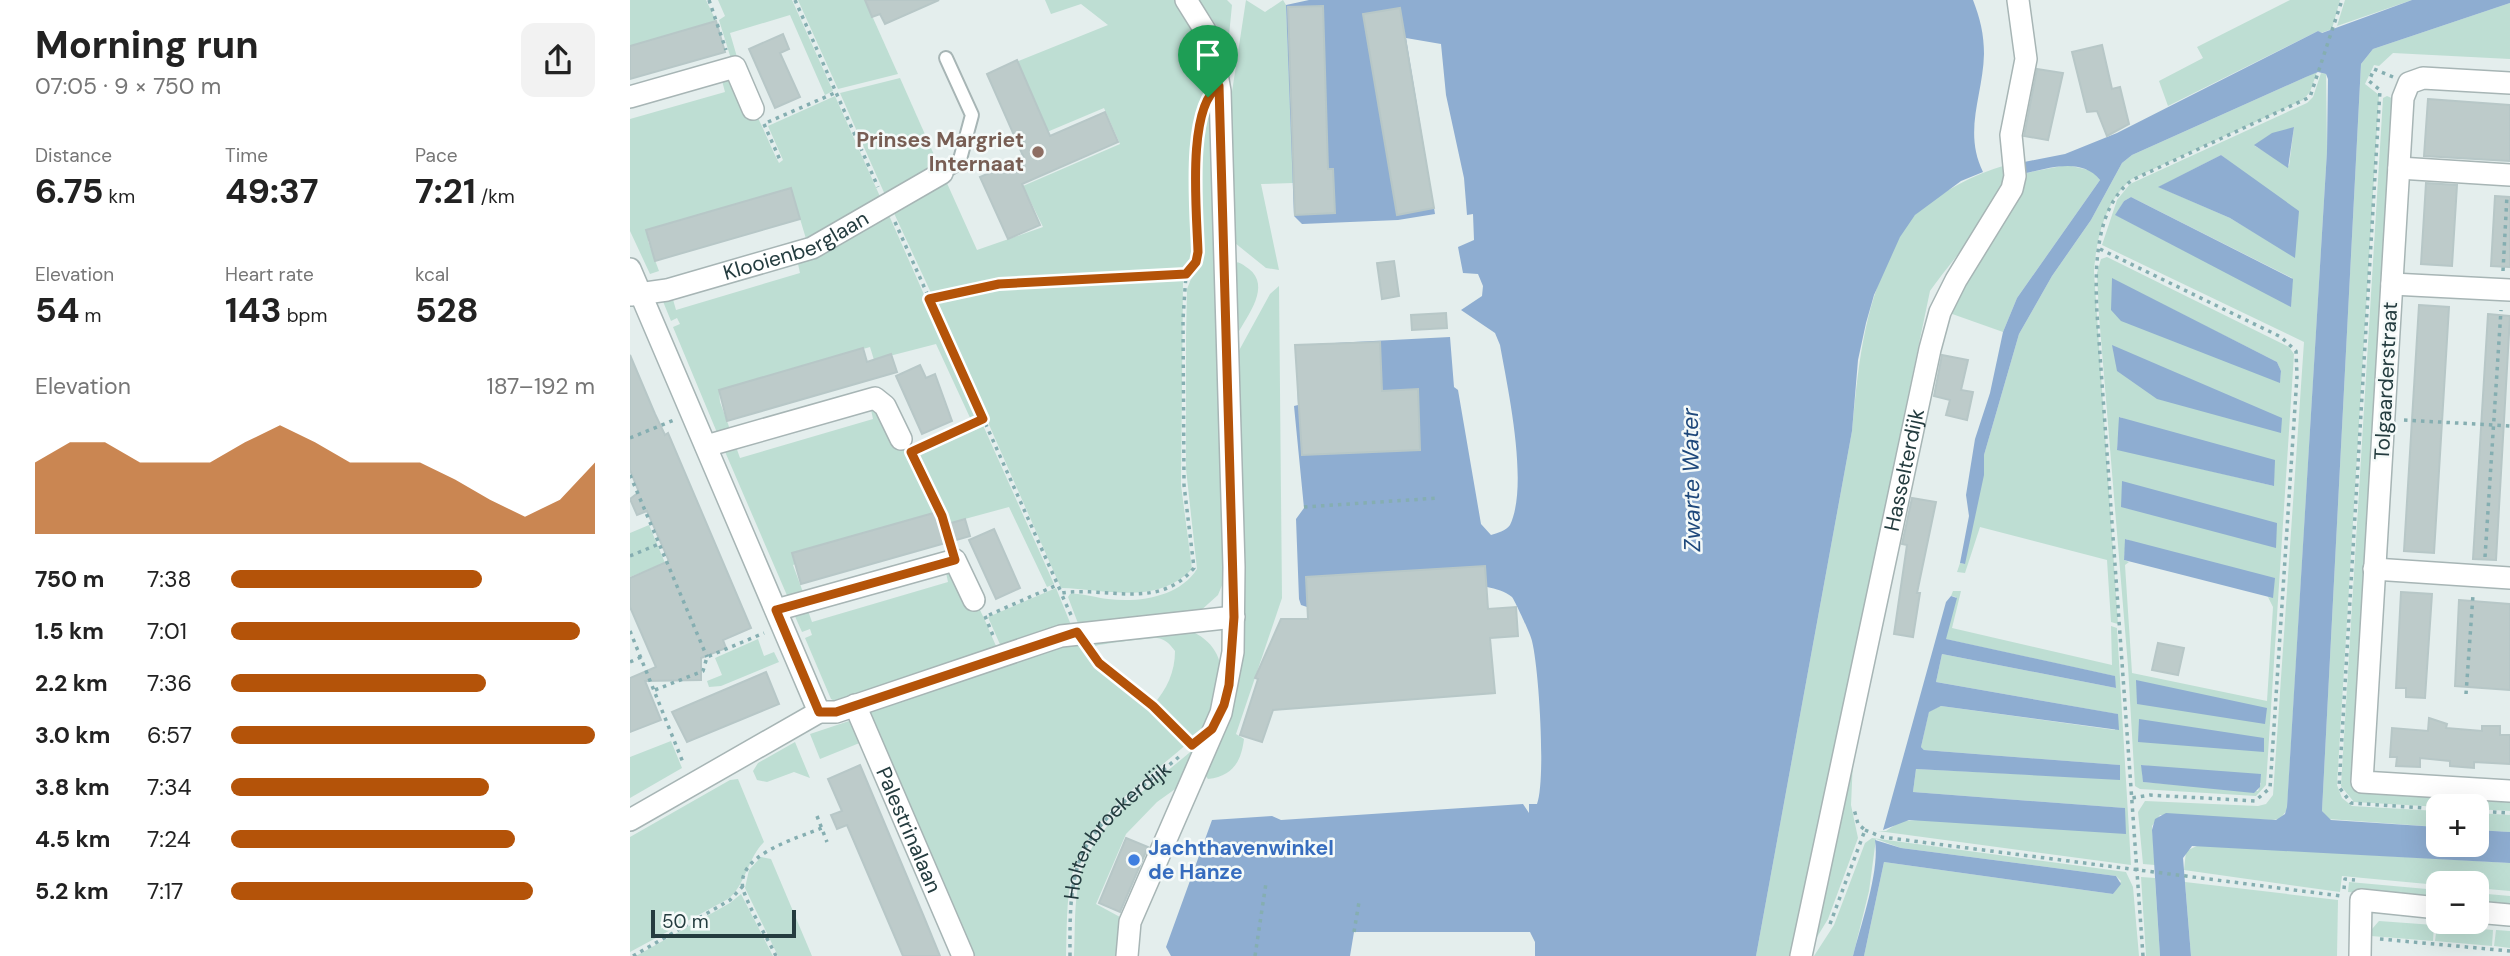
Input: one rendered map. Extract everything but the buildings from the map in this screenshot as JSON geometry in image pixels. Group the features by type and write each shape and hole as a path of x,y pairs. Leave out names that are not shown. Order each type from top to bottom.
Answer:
{"street":[{"name":"Holtenbroekerdijk","path":"1127,956 1129,922 1200,767 1224,705 1229,685 1234,617 1220,91 1212,40 1186,0"},
{"name":"Hasselterdijk","path":"1801,956 1940,312 2012,189 2014,169 2011,135 2026,59 2018,0"},
{"path":"630,97 735,67 759,116"},
{"name":"Tolgaarderstraat","path":"2510,83 2423,78 2409,83 2403,98 2362,782 2510,792"},
{"path":"2399,168 2509,175"},
{"name":"Klooienberglaan","path":"636,294 667,290 812,248 942,173"},
{"path":"630,269 636,294 692,412 819,712"},
{"path":"2392,284 2506,290"},
{"path":"706,446 876,398 885,406 901,439"},
{"path":"780,618 955,560 979,608"},
{"path":"2374,569 2510,578"},
{"path":"630,820 819,712 836,712 1077,632 1234,617"},
{"name":"Palestrinalaan","path":"855,705 963,956"},
{"path":"2360,947 2361,901 2426,907"},
{"path":"2489,913 2510,915"}],"lane":[{"path":"942,173 959,163 972,115 946,58"}],"path":[{"path":"709,0 731,68"},
{"path":"795,0 1077,632"},
{"path":"2143,956 2097,313 2096,273 2099,248 2109,216 2126,185 2138,176 2310,97 2337,23 2342,0"},
{"path":"780,160 759,116 836,92"},
{"path":"1061,593 1142,595 1179,583 1194,568 1183,459 1186,274 1196,262 1198,252 1195,164 1203,116"},
{"path":"2466,694 2506,290 2509,175"},
{"path":"2099,248 2281,337 2296,351 2297,376 2270,788 2255,801 2150,795 2132,798"},
{"path":"929,299 999,284 1186,274"},
{"path":"630,438 692,412"},
{"path":"2384,418 2510,426"},
{"path":"955,560 942,516 911,452 983,419"},
{"path":"630,475 707,657"},
{"path":"1304,507 1439,498"},
{"path":"630,556 659,544"},
{"path":"1002,655 979,608 1058,585"},
{"path":"655,690 702,671 707,657 780,618"},
{"path":"630,631 692,783"},
{"name":"Holtenbroekerdijk","path":"1070,956 1075,880 1079,862 1116,809 1192,745 1153,706 1099,663 1077,632"},
{"path":"630,662 641,657"},
{"path":"2489,812 2510,813"},
{"path":"817,816 827,842"},
{"path":"633,956 730,900 743,886 754,859 822,828"},
{"path":"1865,830 1882,837 2187,875 2361,901"},
{"path":"1255,956 1266,883"},
{"path":"743,886 776,956"},
{"path":"1354,932 1359,902"},
{"path":"2360,947 2510,951"}],"green space":[{"path":"630,0 706,0 716,21 630,46"},
{"path":"718,0 792,0 833,91 825,95 790,15 730,33 737,57 731,59 719,20 725,16"},
{"path":"798,0 865,0 898,74 838,89"},
{"path":"1045,0 1176,0 1201,37 1214,85 1202,105 1192,147 1196,232 1193,259 1183,271 997,281 932,295 893,211 946,181 977,250 1043,227 1023,186 1120,144 1104,108 1047,132 1016,62 1108,25 1081,4 1051,14"},
{"path":"1199,0 1227,0 1232,5 1226,66 1218,28"},
{"path":"1246,0 1265,12 1283,0 1286,5 1293,183 1261,184 1279,270 1266,268 1235,243 1228,118"},
{"path":"2290,0 2340,0 2332,29 2321,33 2318,31 2168,106 2159,81 2203,58 2197,47"},
{"path":"2345,0 2412,0 2337,26"},
{"path":"2510,3 2510,59 2393,53 2379,66 2374,65 2365,84 2379,95 2337,785 2342,798 2352,806 2426,810 2426,826 2328,819 2322,811 2361,64 2373,49"},
{"path":"2317,72 2310,92 2303,100 2132,179 2115,198 2104,221 2094,272 2118,624 2111,622 2107,560 1980,527 1965,573 1957,572 1960,563 1964,564 1984,455 2019,334 2052,276 2091,220 2122,163 2132,155"},
{"path":"2321,73 2326,74 2327,151 2287,810 2280,819 2272,820 2160,815 2152,826 2155,865 2143,864 2138,812 2145,801 2258,806 2266,804 2273,795 2304,342 2102,245 2117,200 2130,184 2307,103 2313,97","holes":["2294,127 2289,166 2255,146","2221,155 2248,176 2295,257 2230,218 2159,187","2131,197 2292,278 2291,306 2116,215 2124,201"]},
{"path":"721,77 732,84 750,103 779,163 783,160 768,126 835,96 882,201 807,242 791,189 648,241 659,271 650,274 630,231 630,119 725,92"},
{"path":"900,78 939,166 886,197 840,93"},
{"path":"2387,96 2396,100 2354,790 2426,795 2426,806 2354,802 2341,786 2383,98"},
{"path":"1211,101 1230,566 1218,595 1198,613 1079,626 1068,597 1070,594 1120,600 1145,599 1180,586 1197,569 1186,469 1187,289 1201,254 1200,153"},
{"path":"2006,165 1998,195 1988,212 1930,291 1791,956 1756,956 1852,431 1863,341 1874,297 1891,254 1913,217 1959,184"},
{"path":"2067,165 2093,171 2100,180 2017,298 2003,332 1941,310 2021,174"},
{"path":"888,213 979,419 972,422 936,344 874,360 870,347 719,390 720,402 731,432 718,435 673,327 680,324 677,318 671,321 662,299 672,296 676,310 800,273 797,259"},
{"path":"2107,257 2289,347 2294,354 2266,785 2256,796 2140,789 2135,786 2128,666 2099,315 2097,273 2101,259","holes":["2112,279 2277,362 2281,371 2280,382","2120,417 2274,486 2117,449","2126,539 2272,598 2268,597 2273,607 2267,701 2132,673 2125,565 2129,562 2124,560","2142,765 2261,783 2258,791 2143,782"]},
{"path":"1234,262 1249,269 1258,284 1256,301 1238,333"},
{"path":"1179,277 1183,281 1181,485 1192,569 1163,588 1147,592 1061,588 935,302 997,288"},
{"path":"1279,286 1282,598 1236,734 1244,739 1241,755 1230,771 1208,779 1205,775 1222,726 1236,356 1270,294"},
{"path":"870,405 904,442 937,512 793,565 804,595 789,600 723,447 735,444 740,458 873,419"},
{"path":"982,423 1054,584 1047,587 1009,507 950,523 947,514 940,511 914,453"},
{"path":"649,525 665,563 630,577 630,533"},
{"path":"945,568 963,582 983,616 998,650 837,702 831,699 805,638 812,635 810,629 802,632 793,612 807,608 812,622 948,582"},
{"path":"1056,588 1071,625 1002,649 988,617"},
{"path":"1953,591 1961,591 1952,628 2112,665 2111,626 2117,628 2131,865 1878,831 1886,831 1901,821 2124,808 1913,792 1916,769 2120,779 2119,765 1924,750 1921,747 1929,711 1941,706 2115,730 2117,714 1936,682 1942,654 2116,688 2114,676 1945,639 1956,597 1951,596"},
{"path":"1193,632 1208,642 1217,655 1221,669 1221,685 1211,716 1191,741 1153,705 1172,673 1175,651 1169,644 1157,638 1106,644 1096,646 1096,656 1083,637"},
{"path":"758,639 764,656 774,652 779,662 721,686 709,687 707,681 722,675 715,658"},
{"path":"1076,639 1102,667 1188,743 1136,786 1090,835 1072,875 1066,956 972,956 869,712 871,709"},
{"path":"852,720 862,742 820,759 810,734"},
{"path":"1854,738 1851,805 1858,838 1828,919 1814,942"},
{"path":"671,741 682,768 630,798 630,757"},
{"path":"795,742 810,778 794,772 767,782 757,780 753,771 758,763"},
{"path":"1196,747 1178,787 1157,802 1126,834 1096,904 1120,917 1116,956 1074,956 1075,908 1079,880 1086,859 1097,840 1126,806"},
{"path":"738,779 764,842 754,855 739,886 728,899 630,952 630,837 730,780"},
{"path":"2489,799 2510,800 2510,811 2489,810"},
{"path":"2489,814 2510,815 2510,832 2489,831"},
{"path":"1872,838 2126,872 2133,887 2139,956 1864,956 1884,862 2113,894 2121,881 2116,876 1901,848 1876,839 1869,891 1853,956 1814,956 1834,925 1865,843"},
{"path":"2199,845 2510,863 2510,891 2489,889 2489,871 2426,871 2426,884 2342,876 2340,892 2184,870 2186,851"},
{"path":"761,857 771,859 812,956 778,956 745,888 749,870"},
{"path":"2141,877 2155,878 2160,956 2146,956"},
{"path":"2185,882 2338,900 2337,956 2191,956"},
{"path":"2349,882 2426,889 2426,899 2348,892"},
{"path":"741,894 773,956 636,956 730,903"},
{"path":"2489,894 2510,896 2510,906 2489,904"},
{"path":"2379,921 2426,924 2426,934 2433,934 2433,941 2371,936 2372,929"},
{"path":"2489,930 2493,930 2492,946 2435,941 2436,934 2489,934"},
{"path":"2496,930 2510,931 2510,948 2494,946"}],"water":[{"name":"Zwarte Water","path":"1309,0 1973,0 1984,47 1974,128 1977,157 1983,172 1961,181 1915,215 1900,237 1874,295 1858,360 1852,431 1756,956 1535,956 1535,942 1530,932 1354,932 1350,956 1171,956 1166,947 1212,820 1272,816 1281,820 1523,804 1529,813 1529,804 1537,804 1540,791 1540,724 1535,655 1531,637 1512,597 1487,587 1307,607 1301,605 1299,599 1296,519 1304,508 1294,406 1298,405 1296,345 1450,337 1454,387 1458,390 1481,524 1491,535 1510,525 1518,486 1512,411 1500,345 1495,333 1461,310 1482,296 1483,286 1478,274 1463,273 1458,247 1474,240 1473,214 1467,215 1464,178 1446,95 1441,44 1406,38 1435,214 1398,220 1302,224 1294,216 1286,5"},
{"path":"2412,0 2510,0 2510,3 2373,49 2361,64 2322,811 2331,820 2426,826 2426,857 2489,857 2489,831 2510,832 2510,863 2192,846 2183,858 2191,956 2160,956 2152,830 2155,819 2166,813 2276,820 2285,814 2287,807 2327,151 2328,79 2326,74 2318,72 2132,155 2122,163 2091,220 2052,276 2019,334 1984,455 1984,475 1965,564 1960,563 1969,516 1966,495 1975,439 1990,393 2003,332 2017,298 2100,180 2083,168 2074,166 2052,167 2021,174 2019,163 2065,154 2117,133 2318,31 2322,33"},
{"path":"2294,127 2288,168 2254,145 2272,133"},
{"path":"2221,155 2299,211 2295,258 2230,218 2158,187"},
{"path":"2131,197 2293,279 2291,307 2115,215 2124,201"},
{"path":"2112,278 2277,362 2281,371 2280,383 2121,321 2111,310"},
{"path":"2112,345 2282,418 2281,433 2157,399 2117,371"},
{"path":"2119,417 2275,460 2274,486 2117,450"},
{"path":"2122,481 2277,523 2276,548 2121,507"},
{"path":"2125,539 2275,578 2273,598 2124,560"},
{"path":"1951,596 1957,598 1946,639 2115,676 2116,688 1942,654 1936,682 2118,714 2119,730 1941,706 1929,712 1921,747 1924,750 2120,765 2120,780 1916,769 1913,792 2125,808 2126,834 1909,820 1883,830 1946,602"},
{"path":"2136,680 2267,708 2265,724 2137,704"},
{"path":"2139,719 2264,738 2264,752 2138,742"},
{"path":"2141,765 2261,774 2260,787 2254,793 2143,782"},
{"path":"1875,840 1901,848 2116,876 2121,884 2113,894 1884,862 1864,956 1853,956 1875,867"}],"place":[{"name":"Prinses Margriet Internaat","path":"1038,152"},
{"name":"Jachthavenwinkel de Hanze","path":"1134,860"}],"route":[{"path":"1219,86 1234,590 1233,652 1229,685 1221,713 1212,729 1192,745 1153,706 1099,663 1077,632 836,712 819,712 776,610 955,560 942,516 911,452 983,419 929,299 999,284 1186,274 1196,262 1198,252 1196,145 1208,97 1213,89 1219,86"}]}
